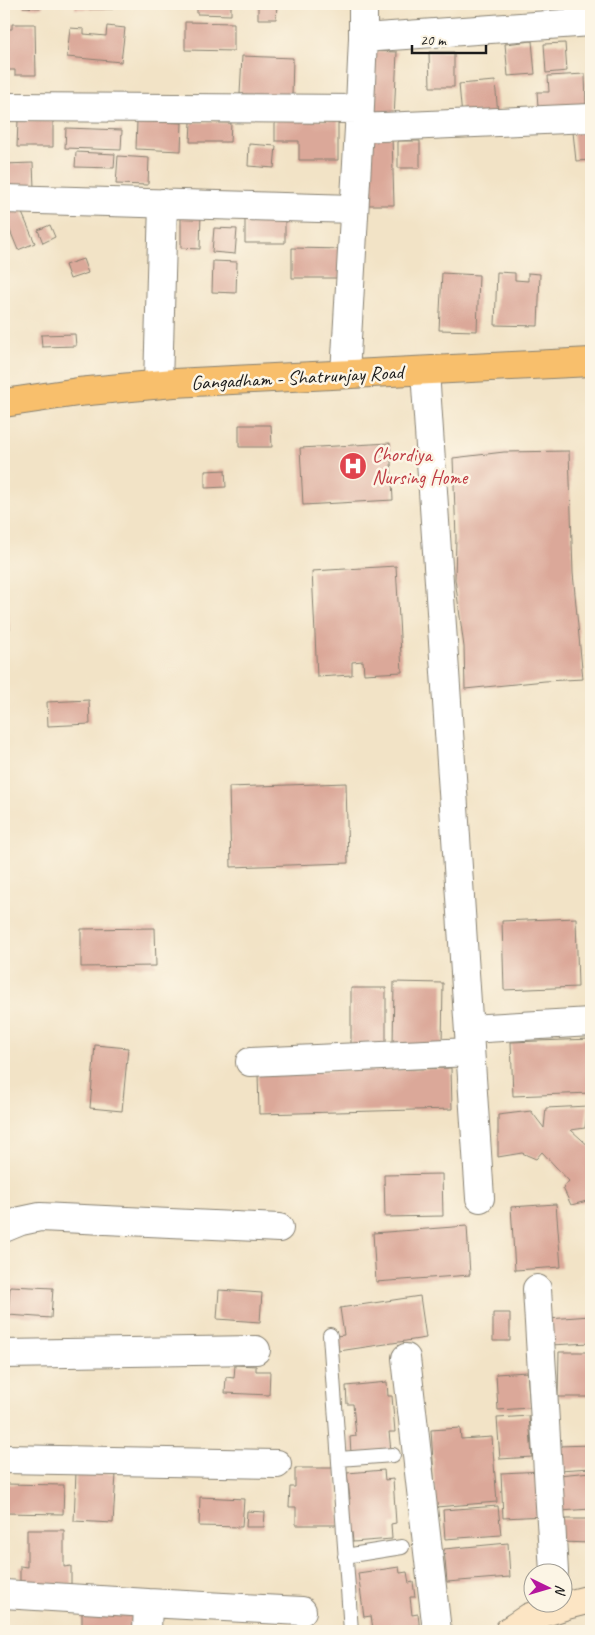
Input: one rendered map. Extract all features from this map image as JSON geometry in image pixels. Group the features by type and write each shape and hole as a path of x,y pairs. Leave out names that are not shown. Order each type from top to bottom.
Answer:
{"main road":[{"name":"Gangadham - Shatrunjay Road","path":"4,403 78,392 158,384 591,362"}],"street":[{"path":"345,374 363,38 363,4"},
{"path":"363,38 591,22"},
{"path":"4,106 359,119 591,118"},
{"path":"4,199 354,209"},
{"path":"158,384 163,203"},
{"path":"425,371 480,1198"},
{"path":"250,1062 469,1040 591,1022"},
{"path":"4,1228 20,1220 40,1217 279,1228"},
{"path":"536,1289 553,1562"},
{"path":"4,1354 256,1350"},
{"path":"406,1358 437,1631"},
{"path":"4,1459 277,1464"},
{"path":"4,1594 302,1611"},
{"path":"572,1602 591,1599"},
{"path":"147,1631 148,1603"},
{"path":"509,1631 542,1612"}],"lane":[{"path":"330,1335 351,1631"},
{"path":"339,1459 393,1455"},
{"path":"346,1556 402,1547"}],"building":[{"path":"23,4 43,4 42,8 23,7"},
{"path":"75,4 113,4 113,9 75,9"},
{"path":"197,4 231,4 231,15 197,14"},
{"path":"258,4 277,4 276,19 258,19"},
{"path":"185,22 234,23 234,51 185,50"},
{"path":"12,24 35,24 36,75 15,75 15,70 4,70 4,36 7,36 6,29 12,29"},
{"path":"107,26 125,28 121,62 67,57 70,28 84,29 84,34 106,36"},
{"path":"532,41 535,74 508,76 505,44"},
{"path":"565,43 567,71 546,73 544,44"},
{"path":"367,51 397,52 394,120 364,119"},
{"path":"429,52 454,52 454,87 430,87"},
{"path":"242,56 293,58 292,96 240,94"},
{"path":"585,74 586,105 538,107 537,92 549,92 548,76"},
{"path":"495,81 498,114 462,117 459,84"},
{"path":"18,120 53,121 53,147 17,147"},
{"path":"275,120 338,120 338,160 299,160 299,141 275,141"},
{"path":"137,121 182,123 181,151 136,149"},
{"path":"191,122 231,123 230,142 190,142"},
{"path":"66,128 122,130 121,150 65,148"},
{"path":"591,131 591,160 576,161 573,132"},
{"path":"392,137 394,205 363,205 361,138"},
{"path":"398,141 420,141 420,168 398,168"},
{"path":"249,144 276,146 274,168 248,166"},
{"path":"76,152 115,154 114,168 75,167"},
{"path":"118,156 149,158 148,185 116,184"},
{"path":"33,163 34,188 4,189 4,164"},
{"path":"19,206 35,243 18,250 4,212"},
{"path":"245,211 285,212 285,243 245,243"},
{"path":"181,212 201,212 200,249 181,248"},
{"path":"50,225 55,237 43,243 38,230"},
{"path":"214,228 237,229 235,254 212,252"},
{"path":"292,248 345,249 344,278 292,278"},
{"path":"83,259 88,273 70,279 65,265"},
{"path":"213,261 237,262 236,293 212,292"},
{"path":"497,272 515,273 515,280 528,281 528,273 540,274 538,326 495,325"},
{"path":"442,273 479,275 477,331 439,330"},
{"path":"75,334 76,346 42,347 41,335"},
{"path":"239,425 271,425 272,447 239,447"},
{"path":"390,443 393,500 303,505 300,448"},
{"path":"569,451 573,573 583,679 465,689 464,647 455,579 456,538 453,458 504,452"},
{"path":"225,470 226,487 205,488 205,471"},
{"path":"396,566 402,672 364,674 363,661 352,662 352,675 317,677 312,571"},
{"path":"5,590 10,629 4,629"},
{"path":"89,700 90,724 48,726 47,702"},
{"path":"346,783 348,863 231,867 229,787"},
{"path":"576,918 578,987 504,990 502,921"},
{"path":"155,928 156,966 81,967 81,929"},
{"path":"394,982 443,983 442,1046 393,1046"},
{"path":"351,988 386,988 386,1047 351,1047"},
{"path":"591,1039 591,1093 513,1096 511,1042"},
{"path":"95,1045 128,1048 122,1111 90,1108"},
{"path":"451,1068 452,1109 259,1114 258,1073"},
{"path":"588,1106 585,1128 571,1130 591,1148 591,1200 571,1205 563,1188 569,1181 542,1152 536,1159 522,1153 498,1157 498,1115 531,1111 544,1128 546,1108"},
{"path":"442,1174 443,1216 385,1217 384,1175"},
{"path":"556,1204 561,1267 515,1270 511,1207"},
{"path":"467,1226 470,1275 376,1282 373,1233"},
{"path":"10,1286 53,1288 51,1318 8,1315"},
{"path":"219,1290 262,1293 260,1322 217,1319"},
{"path":"420,1296 426,1338 339,1351 336,1336 344,1335 340,1308"},
{"path":"493,1313 510,1313 510,1341 493,1341"},
{"path":"591,1316 591,1343 550,1345 548,1319"},
{"path":"559,1352 591,1352 591,1397 558,1397"},
{"path":"235,1365 256,1366 256,1371 270,1371 269,1395 225,1393 226,1377 234,1378"},
{"path":"527,1372 530,1408 498,1410 496,1374"},
{"path":"387,1382 388,1396 392,1396 395,1432 389,1432 391,1451 351,1454 350,1437 356,1436 353,1404 347,1404 346,1386"},
{"path":"529,1416 532,1457 500,1459 497,1418"},
{"path":"460,1428 461,1439 492,1437 497,1502 436,1507 431,1430"},
{"path":"591,1445 591,1468 559,1470 558,1446"},
{"path":"295,1468 336,1468 339,1525 296,1525 296,1507 289,1507 290,1487 295,1487"},
{"path":"384,1470 385,1480 393,1479 396,1523 391,1524 392,1539 353,1542 352,1532 349,1532 346,1499 350,1499 347,1473"},
{"path":"543,1471 545,1516 503,1518 501,1473"},
{"path":"76,1472 116,1474 113,1523 74,1521"},
{"path":"591,1472 591,1509 560,1511 558,1475"},
{"path":"4,1484 64,1485 63,1514 4,1513"},
{"path":"200,1497 244,1499 242,1527 199,1526"},
{"path":"498,1506 501,1535 445,1539 443,1510"},
{"path":"247,1511 265,1512 264,1527 246,1527"},
{"path":"560,1519 591,1519 591,1543 560,1542"},
{"path":"27,1530 64,1530 64,1567 71,1566 71,1584 20,1584 20,1566 27,1567"},
{"path":"508,1543 510,1577 447,1582 444,1549"},
{"path":"399,1567 400,1573 407,1572 409,1583 413,1582 415,1597 410,1597 412,1615 418,1614 420,1631 368,1631 373,1629 371,1616 364,1617 358,1573"},
{"path":"82,1608 136,1609 136,1631 82,1631"}],"place":[{"name":"Chordiya Nursing Home","path":"353,466"}]}
